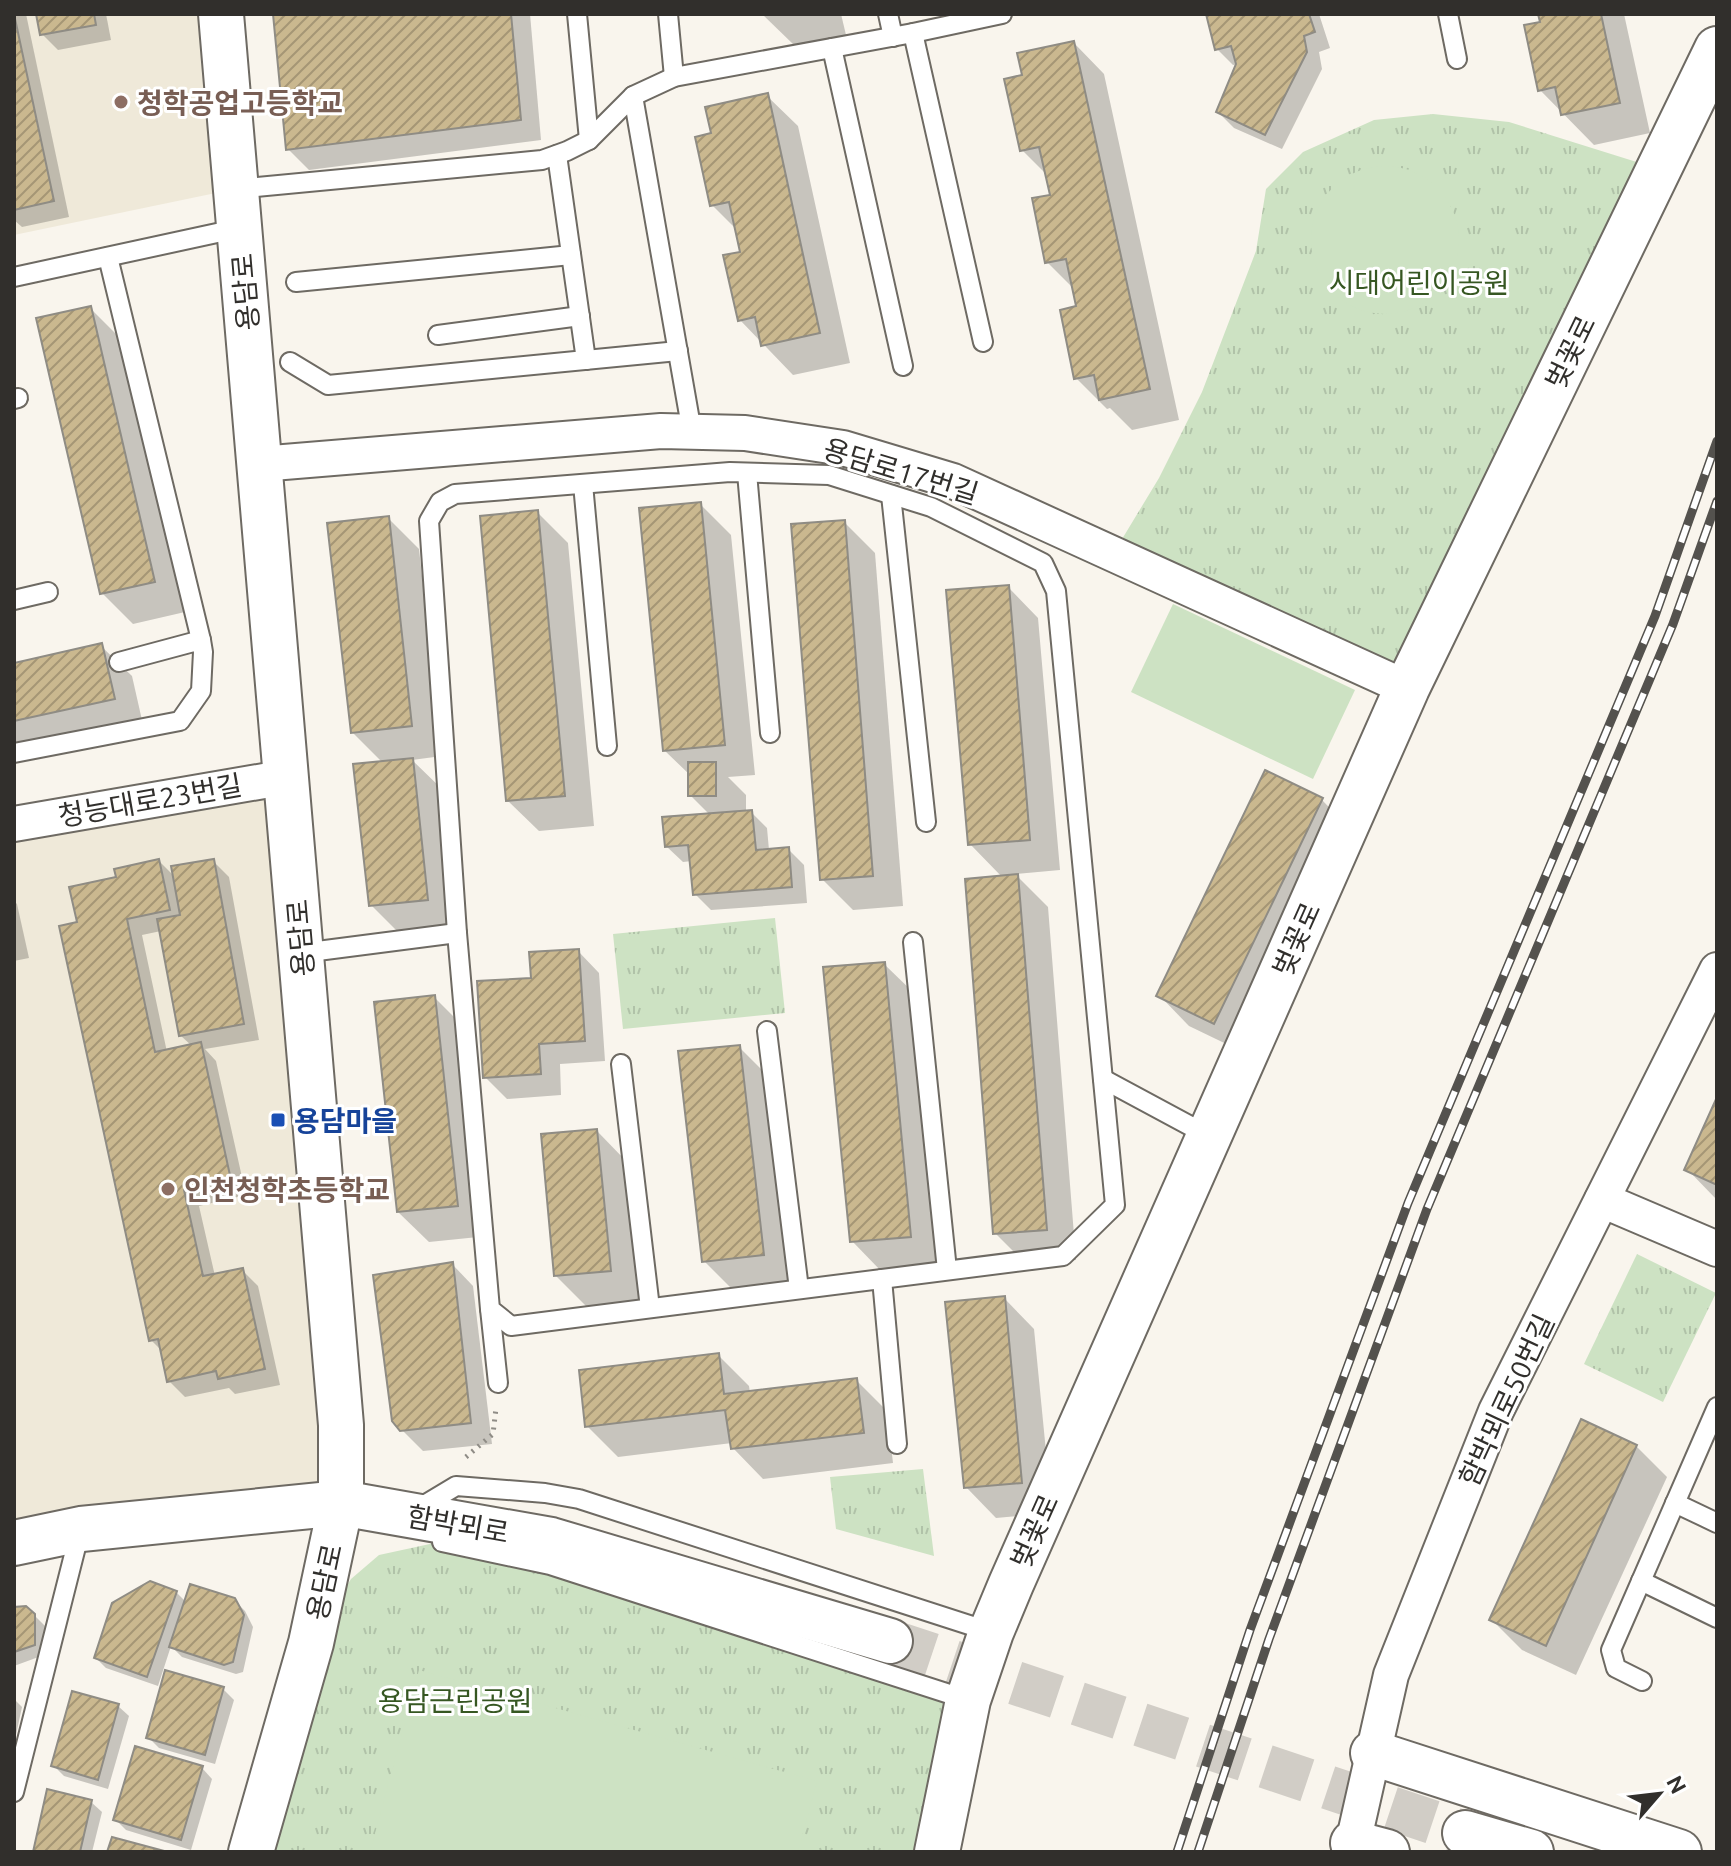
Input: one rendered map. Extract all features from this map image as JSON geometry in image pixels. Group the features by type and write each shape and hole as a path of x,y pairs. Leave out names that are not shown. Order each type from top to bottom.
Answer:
{"street":[{"name":"용담로","path":"221,14 341,1425 341,1503 311,1643 251,1852"},
{"name":"벚꽃로","path":"937,1852 968,1700 991,1632 1407,688 1717,49"},
{"name":"용담로17번길","path":"260,464 661,431 745,433 843,448 953,481 1407,688"},
{"name":"청능대로23번길","path":"14,824 287,777"},
{"name":"함박뫼로50번길","path":"1364,1849 1373,1753 1391,1675 1496,1411 1717,970"},
{"path":"1602,1200 1717,1249"},
{"name":"함박뫼로","path":"14,1543 81,1529 341,1503 551,1540 890,1641"},
{"path":"1373,1753 1679,1852"},
{"path":"1465,1833 1531,1852"}],"lane":[{"path":"577,14 589,140"},
{"path":"668,14 674,77"},
{"path":"888,14 893,37"},
{"path":"14,277 108,257 238,209 542,160 589,140 633,96 674,77 1002,14"},
{"path":"1448,14 1457,59"},
{"path":"913,33 983,342"},
{"path":"832,48 903,366"},
{"path":"633,96 692,432"},
{"path":"557,155 586,360"},
{"path":"296,282 571,255"},
{"path":"14,753 180,721 201,691 201,640 108,257"},
{"path":"438,335 580,316"},
{"path":"290,362 328,385 678,351"},
{"path":"490,1309 511,1326 1063,1256 1115,1205 1056,591 1043,563 931,507 829,475 730,472 455,494 440,502 429,521 457,933 490,1309 498,1383"},
{"path":"747,473 770,733"},
{"path":"583,484 607,746"},
{"path":"891,495 926,822"},
{"path":"14,600 48,592"},
{"path":"119,662 201,640"},
{"path":"302,953 457,933"},
{"path":"913,942 947,1270"},
{"path":"767,1031 799,1289"},
{"path":"621,1064 650,1308"},
{"path":"1103,1079 1209,1136"},
{"path":"882,1279 897,1444"},
{"path":"1642,1681 1616,1668 1611,1650 1715,1417"},
{"path":"968,1700 550,1565 439,1542 408,1515 456,1486 579,1499 991,1632"},
{"path":"1675,1503 1717,1523"},
{"path":"14,1792 81,1529"},
{"path":"1641,1581 1717,1618"}],"path":[{"path":"466,1457 493,1434 498,1383"}],"shaded area":[{"name":"청학공업고등학교","path":"14,14 221,14 235,189 14,235"},
{"name":"인천청학초등학교","path":"287,777 341,1503 14,1543 14,825"}],"green space":[{"name":"시대어린이공원","path":"1433,114 1509,122 1659,169 1407,688 1113,554 1159,478 1202,392 1256,251 1266,189 1303,152 1374,120"},
{"path":"1385,166 1413,172 1437,188 1453,212 1459,240 1453,268 1437,292 1413,308 1385,314 1357,308 1333,292 1317,268 1311,240 1317,212 1333,188 1357,172"},
{"path":"1173,604 1355,690 1313,779 1131,692"},
{"path":"775,918 785,1013 623,1029 613,934"},
{"path":"1637,1254 1716,1293 1663,1402 1584,1364"},
{"path":"923,1469 934,1556 836,1529 830,1477"},
{"name":"용담근린공원","path":"439,1542 550,1565 968,1700 939,1852 251,1852 311,1643 351,1579 379,1555"},
{"path":"419,1670 817,1781 798,1852 370,1852"}],"building":[{"path":"14,14 54,201 14,210"},
{"path":"36,14 94,14 96,25 40,35"},
{"path":"273,14 511,14 521,120 286,150"},
{"path":"1206,14 1309,14 1315,32 1304,36 1307,52 1265,135 1216,112 1236,64 1231,46 1215,50"},
{"path":"1538,14 1601,14 1620,103 1561,115 1555,87 1538,91 1524,25 1540,22"},
{"path":"1074,41 1150,389 1099,400 1094,375 1074,379 1060,310 1076,306 1066,259 1045,263 1032,198 1050,195 1039,147 1020,151 1004,79 1022,75 1017,53"},
{"path":"768,93 820,333 761,346 755,317 738,321 723,255 740,252 729,202 710,206 695,137 711,133 705,107"},
{"path":"91,306 155,582 100,594 36,318"},
{"path":"701,502 725,745 663,751 639,508"},
{"path":"538,510 565,796 506,801 480,516"},
{"path":"389,516 412,726 351,733 327,523"},
{"path":"845,520 873,876 820,880 791,524"},
{"path":"1009,585 1030,840 968,845 946,590"},
{"path":"102,643 115,699 14,721 14,663"},
{"path":"413,758 428,900 369,906 353,764"},
{"path":"688,762 716,762 716,796 688,796"},
{"path":"1265,770 1323,798 1214,1024 1156,996"},
{"path":"752,810 756,850 789,847 792,887 693,895 688,845 665,847 662,817"},
{"path":"159,859 170,910 127,919 155,1052 201,1042 231,1180 184,1190 203,1276 243,1268 265,1369 218,1379 216,1371 167,1382 158,1339 149,1341 59,926 77,922 69,887 116,877 114,869"},
{"path":"214,859 244,1024 179,1036 157,919 180,915 171,866"},
{"path":"1018,874 1047,1230 993,1234 965,879"},
{"path":"579,949 585,1041 539,1044 541,1074 483,1078 477,981 531,978 529,952"},
{"path":"885,962 911,1237 850,1242 823,967"},
{"path":"435,995 458,1206 397,1212 374,1002"},
{"path":"740,1045 764,1255 702,1262 678,1051"},
{"path":"1717,1097 1717,1185 1684,1170"},
{"path":"597,1129 611,1271 554,1276 541,1134"},
{"path":"453,1262 471,1423 400,1431 392,1421 373,1275"},
{"path":"1005,1296 1022,1483 964,1488 945,1302"},
{"path":"719,1353 724,1394 857,1378 864,1433 731,1449 725,1410 585,1427 579,1370"},
{"path":"1581,1419 1637,1445 1546,1646 1489,1620"},
{"path":"150,1581 177,1591 147,1677 94,1658 112,1603"},
{"path":"190,1584 235,1598 244,1615 233,1662 224,1665 169,1647"},
{"path":"26,1606 35,1614 35,1645 14,1652 14,1607"},
{"path":"165,1670 224,1687 205,1755 146,1738"},
{"path":"72,1691 119,1704 98,1780 51,1766"},
{"path":"135,1746 203,1766 181,1840 113,1820"},
{"path":"47,1789 92,1800 80,1852 33,1852"},
{"path":"112,1837 168,1852 107,1852"}],"tunnel":[{"path":"890,1641 1465,1833"}],"railway":[{"path":"1177,1852 1250,1630 1408,1203 1655,616 1717,441"},
{"path":"1198,1852 1269,1639 1427,1209 1673,624 1717,501"}],"place":[{"name":"청학공업고등학교","path":"121,102"},
{"name":"용담마을","path":"278,1120"},
{"name":"인천청학초등학교","path":"168,1189"}]}
